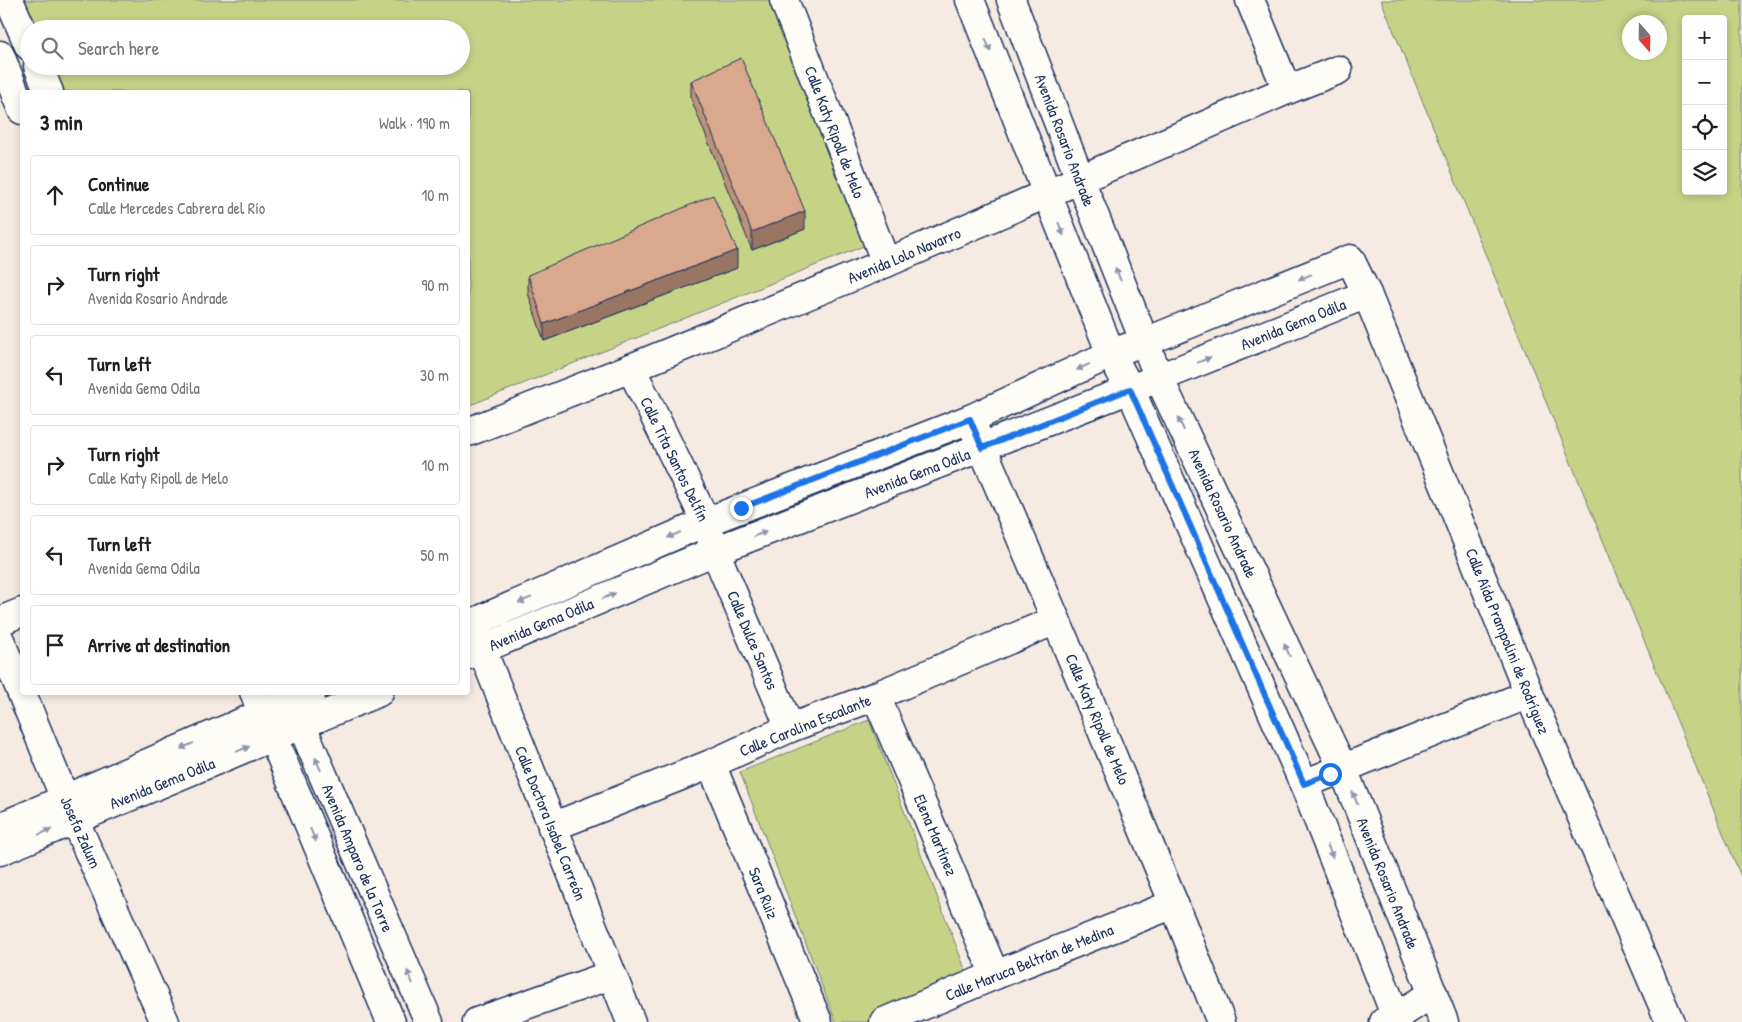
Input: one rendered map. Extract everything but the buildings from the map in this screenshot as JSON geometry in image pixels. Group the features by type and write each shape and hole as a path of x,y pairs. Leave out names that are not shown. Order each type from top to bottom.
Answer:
{"street":[{"path":"9,0 20,25"},
{"name":"Calle Katy Ripoll de Melo","path":"784,0 886,263"},
{"path":"970,0 1111,354 1130,389 1304,784 1393,1020 1433,993"},
{"name":"Avenida Rosario Andrade","path":"1011,0 1159,378 1343,769 1444,1022"},
{"path":"1250,0 1287,90"},
{"path":"0,55 20,105"},
{"name":"Avenida Lolo Navarro","path":"470,431 631,368 886,263 1287,90 1338,70"},
{"path":"42,75 48,90"},
{"name":"Avenida Gema Odila","path":"470,624 706,522 970,419 1111,354 1350,259"},
{"name":"Calle Aída Prampolini de Rodríguez","path":"1350,259 1529,694 1670,1022"},
{"name":"Avenida Gema Odila","path":"475,652 715,551 982,448 1366,294"},
{"name":"Calle Tita Santos Delfín","path":"631,368 706,522 715,551"},
{"name":"Calle Katy Ripoll de Melo","path":"970,419 1056,620 1221,1022"},
{"name":"Calle Dulce Santos","path":"715,551 790,728"},
{"path":"0,621 20,613"},
{"name":"Calle Carolina Escalante","path":"552,828 711,764 790,728 876,696 1056,620"},
{"name":"Calle Doctora Isabel Carreón","path":"470,629 475,652 552,828 631,1022"},
{"name":"Josefa Zalum","path":"0,640 20,688"},
{"path":"1304,784 1529,694"},
{"name":"Josefa Zalum","path":"23,695 70,809 165,1022"},
{"name":"Avenida Gema Odila","path":"0,851 70,809 263,714 299,703 357,695"},
{"name":"Elena Martínez","path":"876,696 995,974"},
{"name":"Avenida Amparo de la Torre","path":"299,703 429,1022"},
{"name":"Avenida Amparo de la Torre","path":"263,714 391,1022"},
{"name":"Sara Ruiz","path":"711,764 818,1022"},
{"name":"Avenida Gema Odila","path":"0,827 70,809"},
{"name":"Calle Maruca Beltrán de Medina","path":"884,1022 995,974 1174,904"},
{"path":"477,1022 611,975"}],"green space":[{"path":"24,0 769,0 866,245 470,405 470,90 59,90 53,75 470,75 470,20 32,20"},
{"path":"1381,0 1742,0 1742,879"},
{"path":"869,720 969,979 875,1022 836,1022 740,772"}],"route":[{"path":"741,508 970,419 982,448 1130,389 1304,784 1330,774"}]}
